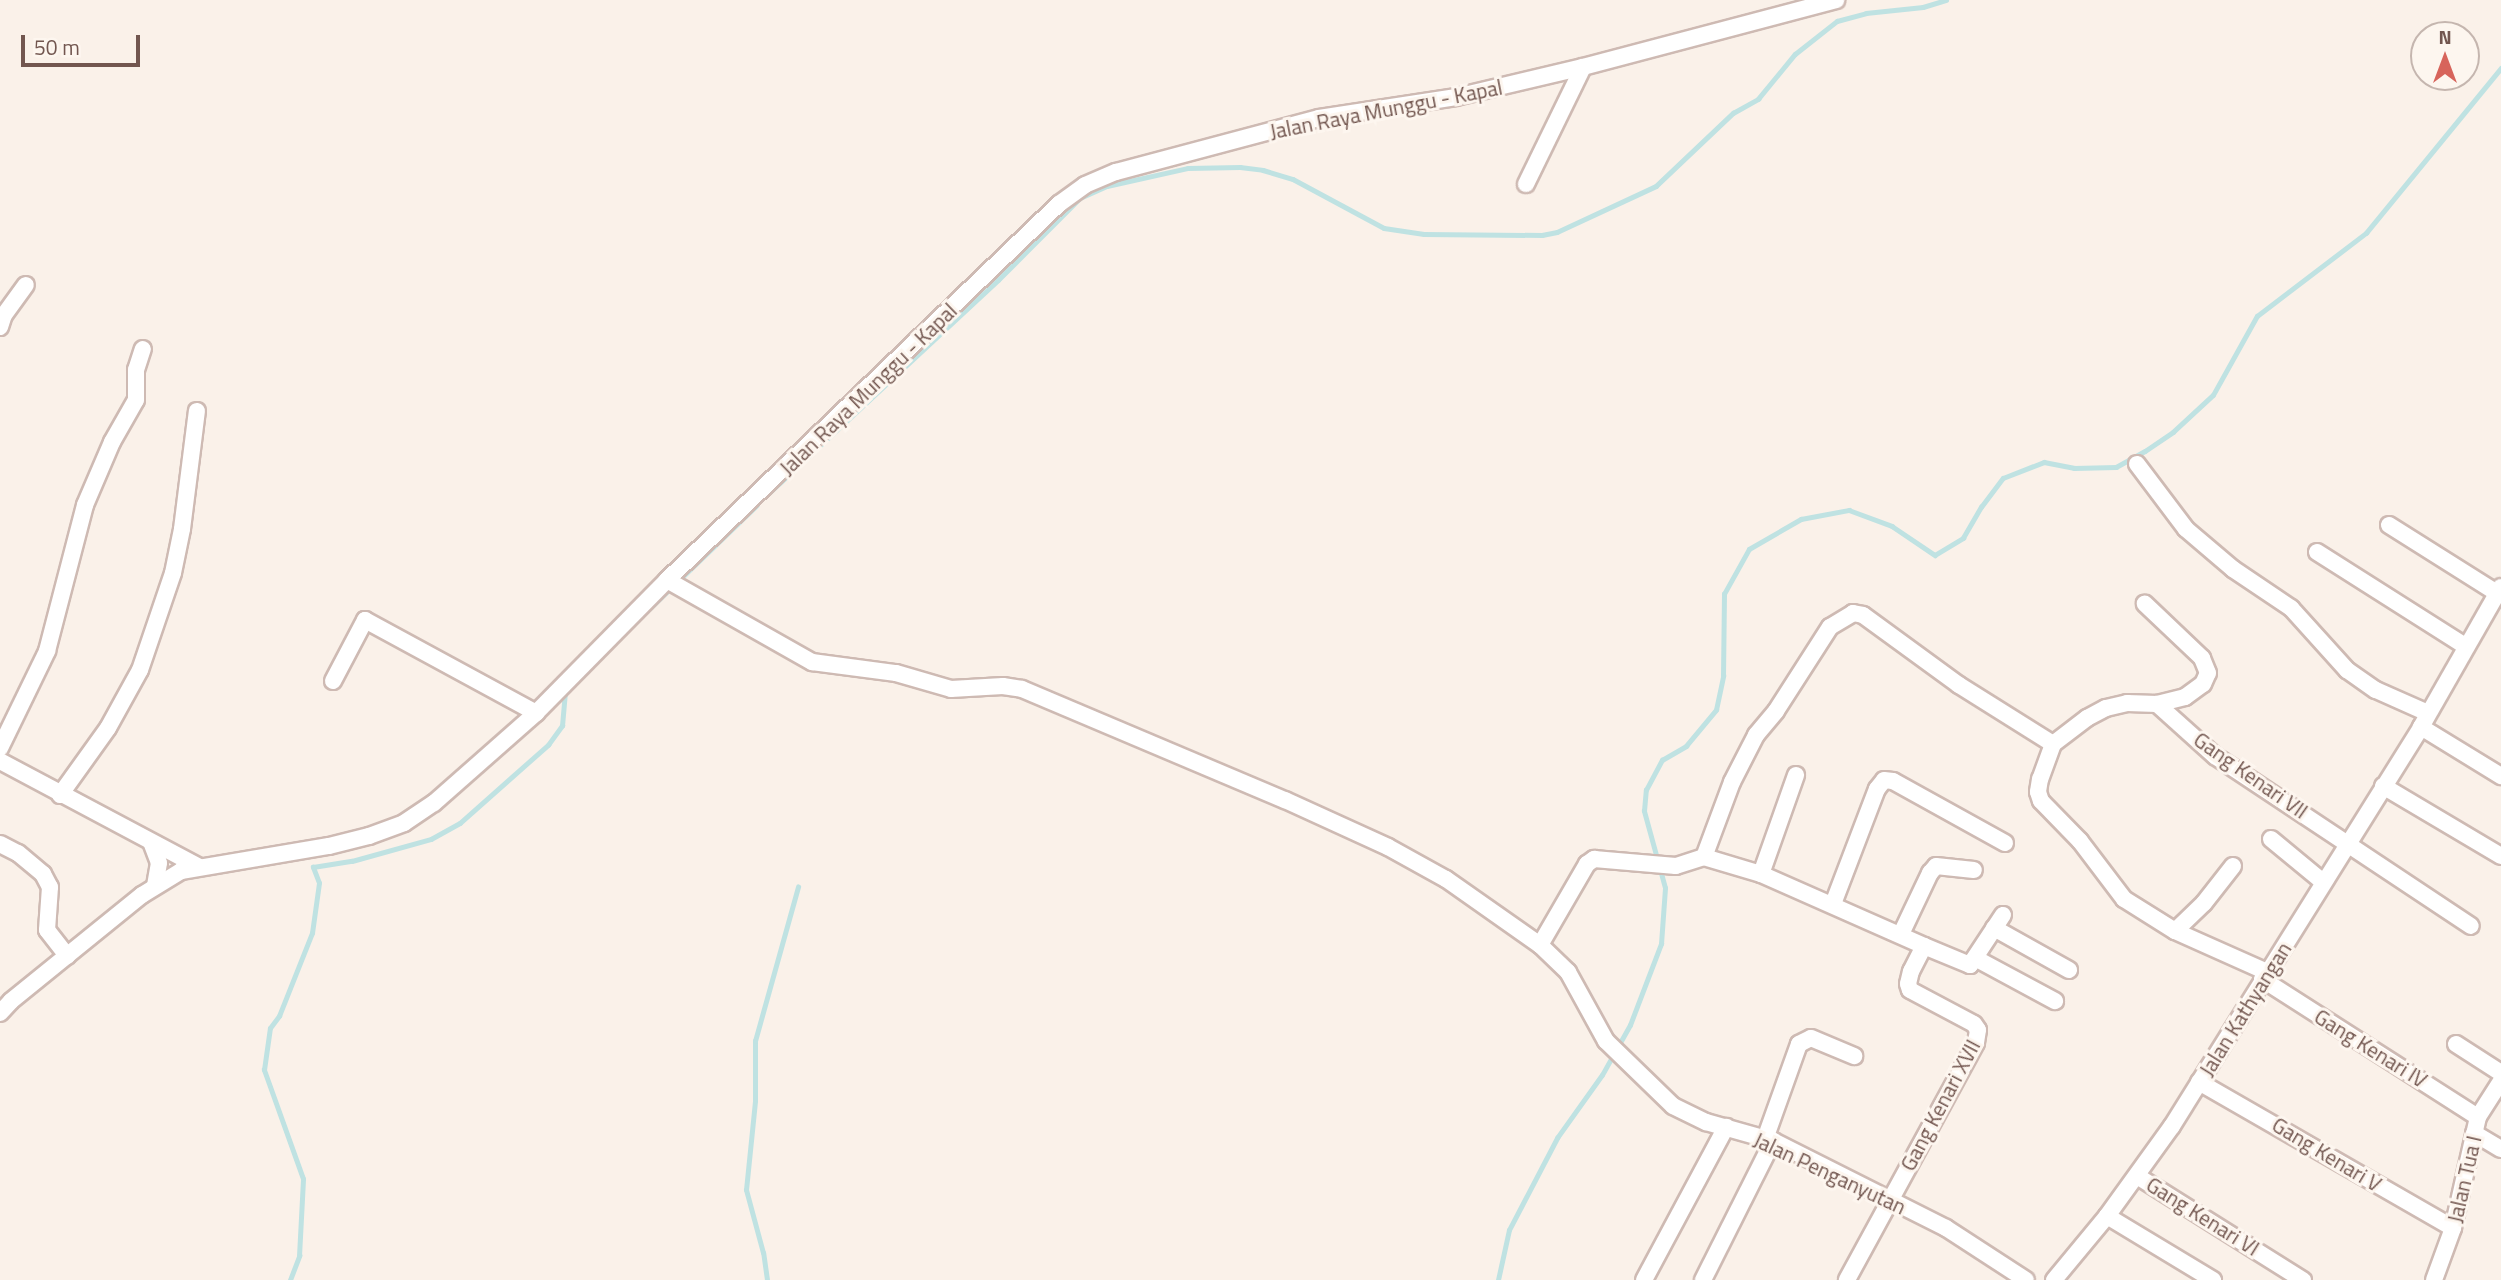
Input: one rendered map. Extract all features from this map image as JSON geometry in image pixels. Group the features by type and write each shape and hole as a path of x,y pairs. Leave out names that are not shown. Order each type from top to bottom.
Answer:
{"street":[{"name":"Jalan Raya Munggu - Kapal","path":"0,1013 155,886 181,871 329,846 404,823 434,803 536,713 667,580 1059,204 1085,185 1116,172 1319,118 1456,97 1583,67 1836,0"},
{"path":"1525,184 1583,67"},
{"path":"0,327 4,315 26,285"},
{"path":"0,748 47,651 85,505 112,442 136,400 136,370 142,349"},
{"path":"60,795 108,728 140,670 173,573 182,529 197,411"},
{"path":"2137,464 2186,529 2233,569 2291,608 2347,670 2424,720 2501,776"},
{"path":"2389,525 2497,601"},
{"path":"2317,552 2465,646"},
{"name":"Jalan Penganyutan","path":"667,580 811,662 896,673 951,689 1021,689 1285,800 1388,847 1446,879 1540,944 1568,972 1606,1041 1633,1071 1673,1106 1688,1115 1769,1140 1974,1244 2026,1280"},
{"name":"Jalan Kathyangan","path":"2054,1280 2137,1176 2199,1082 2424,720 2465,646 2497,601"},
{"path":"1704,857 1732,782 1756,735 1776,711 1830,627 1853,613 1863,615 1959,685 2053,744 2087,718 2106,708 2127,703 2157,704 2197,690 2208,673 2202,658 2145,604"},
{"path":"333,681 365,620 536,713"},
{"name":"Gang Kenari VII","path":"2157,704 2215,756 2348,841 2471,926"},
{"name":"Gang Kenari IV","path":"2053,744 2039,779 2038,792 2041,801 2080,841 2124,899 2175,931 2265,976 2476,1125 2501,1149"},
{"path":"0,761 199,867"},
{"path":"1760,874 1796,775"},
{"path":"1833,904 1877,789 1884,780 1893,781 2005,843"},
{"path":"2383,786 2501,856"},
{"path":"2271,839 2323,882"},
{"path":"151,842 159,863 155,886"},
{"path":"0,844 18,853 43,874 50,887 47,930 67,956"},
{"path":"1540,944 1587,864 1594,859 1604,858 1637,865 1675,866 1704,857 1760,874 1833,904 1965,965 1970,965 1999,922 2069,970"},
{"path":"1901,934 1930,873 1936,866 1975,870"},
{"path":"2175,931 2204,903 2233,866"},
{"name":"Gang Kenari XVII","path":"1847,1280 1979,1035 1974,1024 1908,987 1911,971 1924,946"},
{"path":"1975,957 2055,1001"},
{"path":"1703,1280 1769,1140 1800,1044 1811,1038 1854,1056"},
{"path":"2456,1044 2501,1073"},
{"name":"Jalan Tua I","path":"2434,1280 2454,1228 2476,1125 2501,1081"},
{"name":"Gang Kenari V","path":"2199,1082 2454,1228"},
{"path":"1644,1280 1726,1127"},
{"name":"Gang Kenari VI","path":"2137,1176 2303,1280"},
{"path":"2107,1216 2213,1280"}],"waterway":[{"path":"769,493 998,280 1080,198 1107,186 1188,168 1240,167 1263,170 1293,179 1384,228 1424,234 1542,235 1557,232 1656,186 1733,113 1758,99 1795,54 1837,21 1866,13 1923,7 1946,0"},
{"path":"1498,1280 1509,1230 1557,1138 1602,1075 1630,1025 1661,944 1665,888 1644,811 1646,790 1662,760 1686,746 1716,710 1723,676 1724,594 1749,549 1801,519 1849,510 1892,526 1935,555 1963,538 1981,507 2003,478 2044,462 2074,468 2116,467 2145,451 2173,432 2213,395 2257,316 2366,233 2501,68"},
{"path":"649,609 756,506"},
{"path":"290,1280 299,1256 303,1179 264,1070 270,1028 279,1016 312,933 319,883 313,867 352,861 431,839 460,823 548,745 562,726 565,690"},
{"path":"767,1280 763,1253 746,1190 755,1101 755,1041 798,887"}]}
